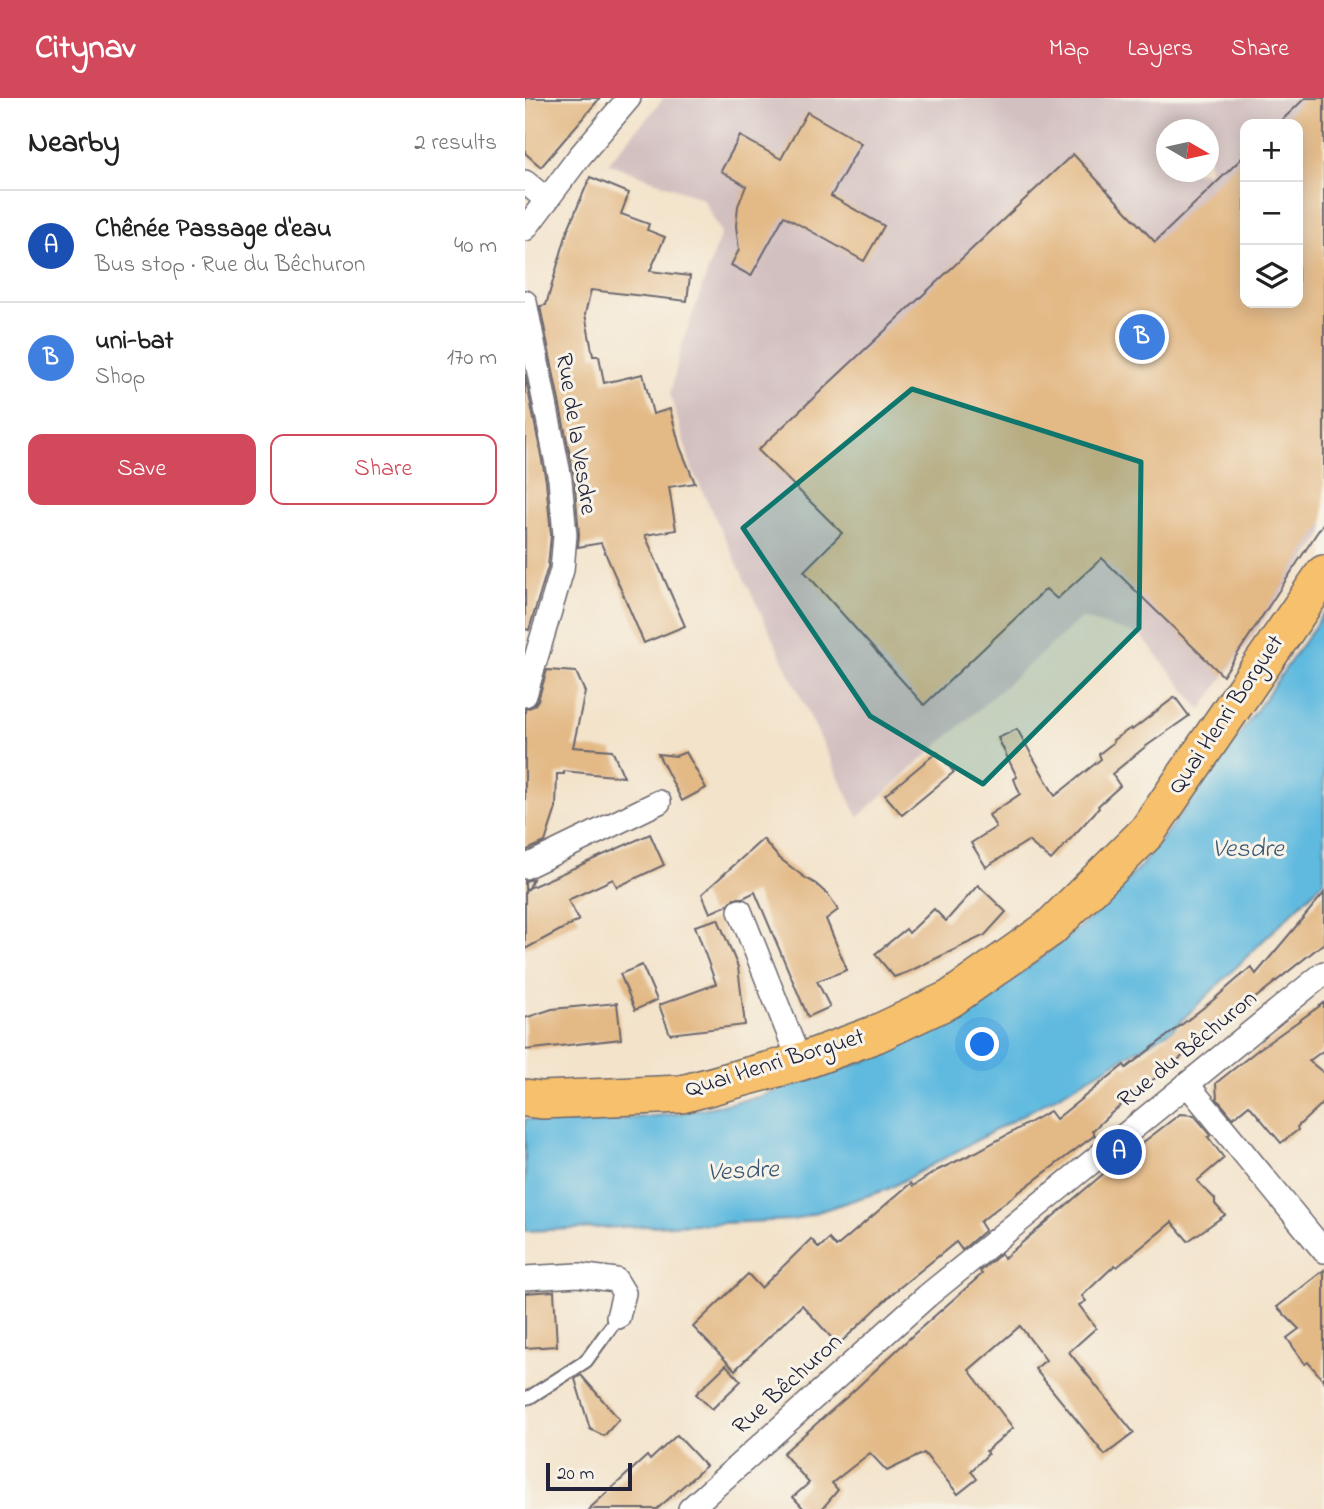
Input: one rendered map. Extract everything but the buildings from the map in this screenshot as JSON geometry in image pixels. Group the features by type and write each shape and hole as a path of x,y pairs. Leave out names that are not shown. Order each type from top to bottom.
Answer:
{"main road":[{"name":"Quai Henri Borguet","path":"525,1098 542,1100 682,1094 800,1062 876,1034 950,999 1049,929 1147,832 1324,574"}],"street":[{"path":"525,229 579,157 629,98"},
{"path":"525,182 547,200"},
{"name":"Rue de la Vesdre","path":"525,302 560,479 565,534 562,570 525,695"},
{"path":"525,867 659,802"},
{"path":"740,911 800,1062"},
{"name":"Rue du Bêchuron","path":"922,1300 1324,973"},
{"path":"1187,1084 1324,1251"},
{"path":"525,1278 578,1275 616,1280 624,1293 618,1317"},
{"name":"Rue Bêchuron","path":"690,1509 922,1300"}],"lane":[{"path":"525,1398 586,1362 618,1317"}],"highlighted area":[{"path":"912,389 1141,462 1139,628 983,784 870,716 743,528"}],"shaded area":[{"path":"664,98 1324,98 1324,533 1201,710 1141,636 1081,618 858,817 692,469 670,394 682,345 721,233 703,199 608,163"}],"water":[{"name":"Vesdre","path":"1324,613 1324,881 1172,1030 888,1189 793,1220 525,1231 525,1119 587,1123 682,1113 759,1097 866,1061 958,1016 1037,961 1092,917 1140,867 1219,764"}],"place":[{"name":"uni-bat","path":"1142,337"},
{"name":"Chênée Passage d'eau","path":"1119,1152"}]}
